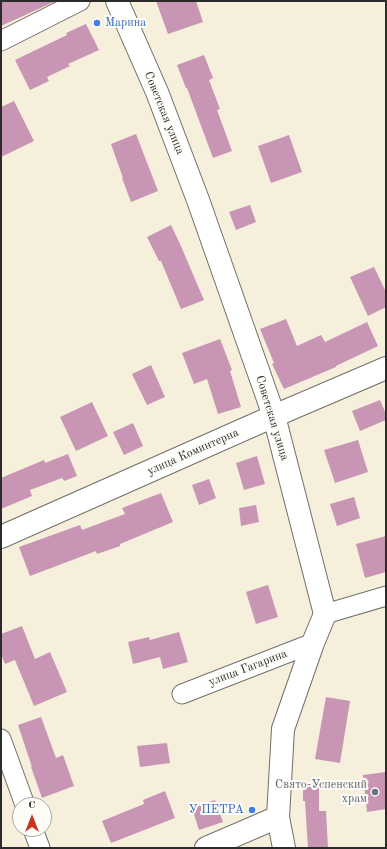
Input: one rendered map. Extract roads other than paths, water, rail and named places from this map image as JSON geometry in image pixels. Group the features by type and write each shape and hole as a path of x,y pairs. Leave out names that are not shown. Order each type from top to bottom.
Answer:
{"street":[{"path":"1,41 80,1"},
{"name":"Советская улица","path":"117,1 157,92 198,200 274,416 325,614"},
{"name":"улица Коминтерна","path":"1,537 386,368"},
{"path":"284,848 278,817 283,729 313,643 325,614 386,596"},
{"name":"улица Гагарина","path":"182,694 313,643"},
{"path":"1,739 22,797"},
{"path":"206,848 278,817"},
{"path":"36,837 40,848"}],"place":[{"name":"Марина","path":"97,23"},
{"name":"Свято-Успенский храм","path":"375,792"},
{"name":"У ПЕТРА","path":"252,810"}]}
